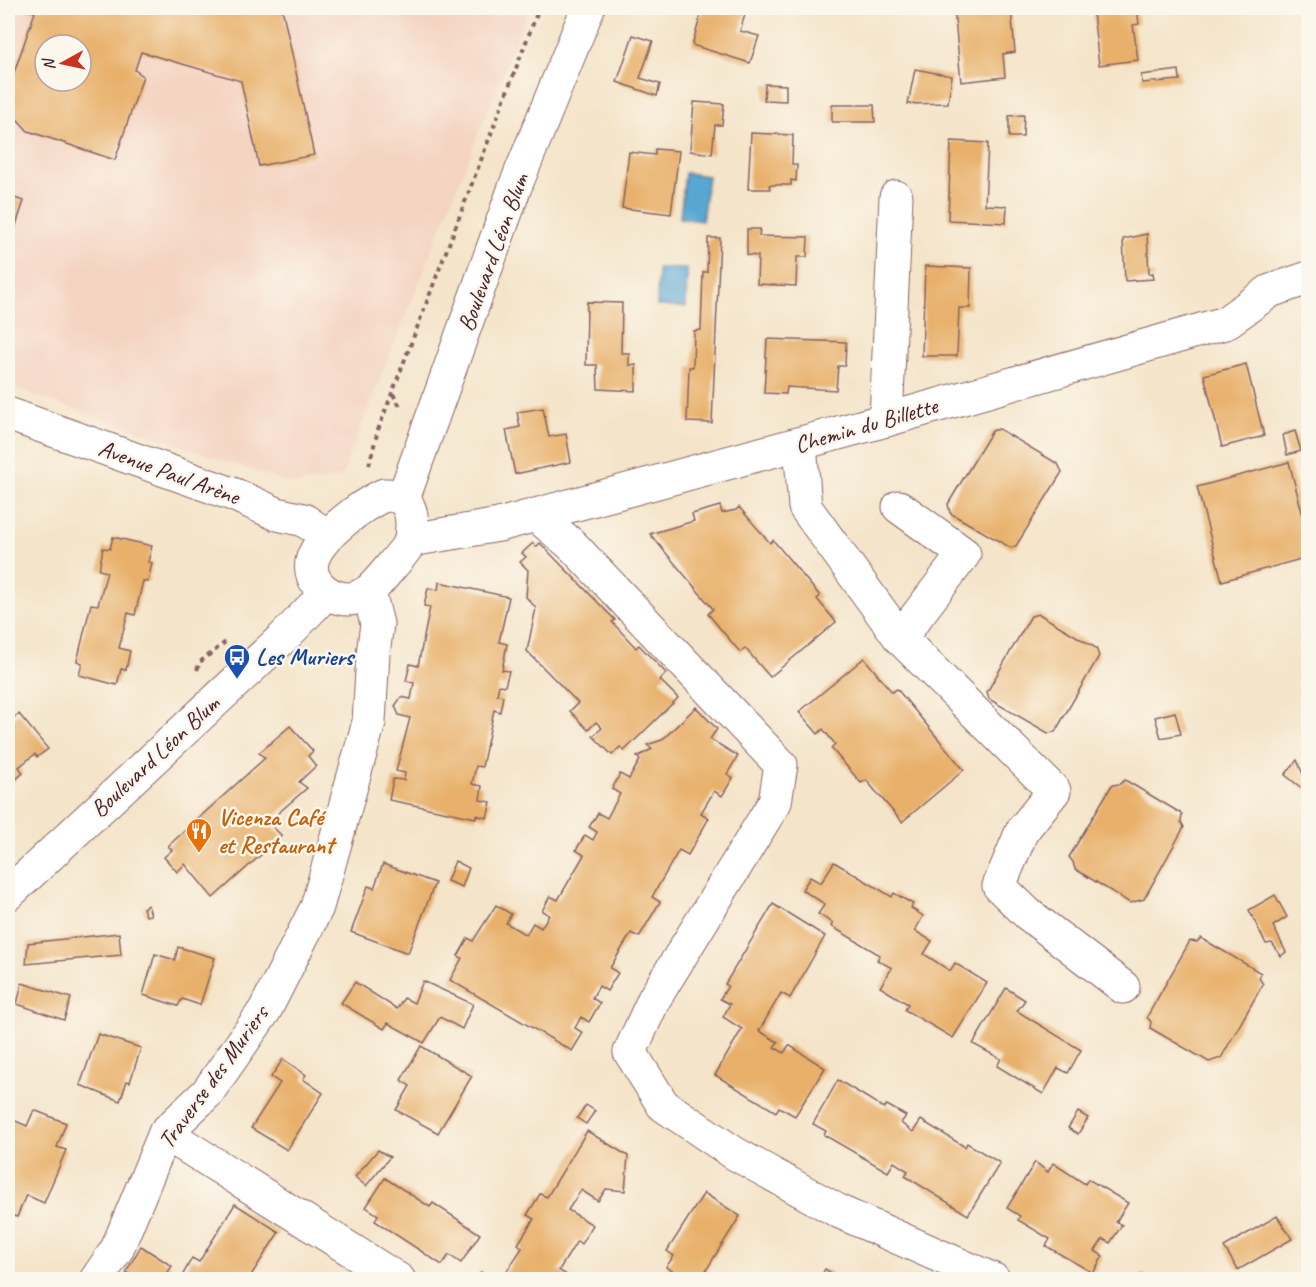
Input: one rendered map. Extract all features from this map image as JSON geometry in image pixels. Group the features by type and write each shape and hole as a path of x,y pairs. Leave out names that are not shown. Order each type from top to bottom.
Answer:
{"street":[{"name":"Boulevard Léon Blum","path":"403,499 515,187 588,8"},
{"path":"886,420 896,197"},
{"name":"Chemin du Billette","path":"411,540 499,525 800,444 1225,323 1270,291 1308,278"},
{"name":"Avenue Paul Arène","path":"8,414 235,495 277,514 304,520 327,536"},
{"path":"800,444 805,507 900,638 1054,791 1022,831 999,885 1028,914 1123,987"},
{"path":"384,495 394,495 403,499 409,509 412,522 411,540 369,592 354,598 341,598 326,593 317,585 312,571 313,559 327,536 373,500 384,495"},
{"path":"899,507 964,554 900,638"},
{"path":"536,515 572,545 781,765 775,802 654,999 630,1052 663,1105 734,1153 840,1212 994,1280"},
{"name":"Traverse des Muriers","path":"96,1280 117,1250 165,1133 207,1093 265,1010 317,907 369,722 377,624 369,592"},
{"name":"Boulevard Léon Blum","path":"8,894 286,635 326,593"},
{"path":"165,1133 399,1280"}],"path":[{"path":"361,510 364,482 378,430 539,8"}],"shaded area":[{"path":"8,8 529,8 341,477 294,485 8,386"}],"water":[{"path":"685,173 708,176 702,221 680,218"},
{"path":"658,268 687,269 686,307 657,306"}],"building":[{"path":"24,8 282,8 314,155 259,166 241,81 141,52 135,70 143,76 115,160 28,131 17,119 8,116 8,90 35,12"},
{"path":"703,8 747,8 740,31 759,36 750,63 692,45"},
{"path":"954,8 1011,8 1015,52 1003,54 1005,77 961,82"},
{"path":"1137,8 1139,24 1133,25 1138,60 1099,65 1093,13"},
{"path":"633,35 653,41 640,78 660,84 657,96 617,82"},
{"path":"915,69 952,76 948,103 908,104"},
{"path":"1179,70 1180,80 1142,83 1141,75"},
{"path":"765,84 786,85 786,101 764,100"},
{"path":"694,102 724,104 722,125 715,125 712,154 690,151"},
{"path":"832,105 874,105 875,122 832,122"},
{"path":"1024,115 1023,137 1009,137 1009,116"},
{"path":"751,133 793,135 792,164 797,165 796,181 791,180 791,185 769,185 770,189 748,189"},
{"path":"951,141 988,143 985,205 1007,206 1006,223 948,220"},
{"path":"655,149 679,151 671,214 622,208 629,152 655,155"},
{"path":"8,196 24,201 8,249"},
{"path":"747,229 760,229 759,236 808,237 807,257 797,257 796,286 757,284 758,256 747,255"},
{"path":"1147,234 1149,274 1153,273 1154,279 1125,281 1123,239"},
{"path":"708,238 720,238 712,423 687,422 689,367 693,367 694,331 701,330 703,272 707,272"},
{"path":"925,266 971,268 970,308 959,308 957,356 922,356"},
{"path":"587,302 622,303 621,353 629,353 629,365 636,365 636,391 598,389 597,365 586,365"},
{"path":"767,339 846,342 845,366 838,366 836,390 787,387 786,394 764,393"},
{"path":"1246,364 1264,436 1222,447 1204,375"},
{"path":"543,408 549,437 566,434 571,462 515,474 506,430 520,427 517,412"},
{"path":"999,429 1058,464 1062,472 1016,546 1011,548 950,513 948,504 992,431"},
{"path":"1295,431 1301,451 1287,455 1283,435"},
{"path":"1289,462 1308,535 1308,557 1222,581 1197,487"},
{"path":"720,506 722,513 736,510 739,507 770,543 773,540 820,596 817,599 836,622 770,677 745,648 740,652 708,614 713,609 650,534 694,521 692,514"},
{"path":"113,537 152,546 148,562 152,563 148,582 143,581 135,615 128,613 119,648 130,651 126,670 121,669 117,685 79,675 82,663 77,661 91,604 98,605 107,572 99,570 103,548 110,549"},
{"path":"533,543 536,547 540,543 615,620 612,622 636,648 639,645 666,673 660,680 678,698 624,751 620,747 612,755 593,736 602,728 596,722 588,730 570,711 578,703 527,651 536,608 526,597 528,570 520,562 526,557 522,553"},
{"path":"439,582 509,597 499,642 507,644 502,670 509,671 505,686 499,685 497,695 503,696 500,712 494,710 482,767 476,766 472,784 482,786 480,800 491,802 487,818 476,815 476,818 389,800 393,779 404,780 405,773 396,771 410,718 399,715 395,706 401,697 411,699 414,683 406,681 410,664 418,666 430,607 424,606 428,588 438,590"},
{"path":"1039,614 1096,648 1099,656 1055,732 1048,733 989,699 987,692 1031,616"},
{"path":"864,658 892,692 897,689 964,770 902,822 866,780 861,783 831,748 835,744 823,729 818,734 799,712"},
{"path":"696,707 717,729 710,739 738,756 727,774 733,778 722,796 714,791 701,813 709,818 688,855 679,850 652,897 660,902 639,937 631,933 610,968 618,973 607,991 599,986 592,998 600,1003 589,1022 581,1017 575,1028 583,1033 572,1051 450,980 462,958 458,956 468,938 473,941 496,905 511,914 506,923 526,935 533,923 541,928 549,915 542,911 550,896 558,900 584,855 576,850 585,835 593,840 597,832 589,827 598,813 607,818 620,794 612,789 620,774 629,779 640,760 637,757 652,749 647,745 662,740"},
{"path":"1175,712 1181,734 1161,738 1155,717"},
{"path":"19,714 48,749 37,757 35,754 19,767 23,773 8,786 8,720"},
{"path":"290,726 313,751 308,756 316,766 299,782 307,788 268,822 282,836 213,898 185,864 177,872 164,857 172,850 168,846 265,758 259,753"},
{"path":"1297,760 1304,777 1308,772 1308,793 1285,775"},
{"path":"1125,780 1182,814 1181,822 1184,827 1144,899 1130,903 1075,869 1069,857 1112,785 1120,784"},
{"path":"455,861 469,868 462,887 447,881"},
{"path":"834,862 892,897 894,893 913,904 911,908 923,916 915,931 932,941 924,954 950,971 955,963 987,983 953,1038 905,1010 908,1004 880,987 892,968 877,960 880,955 831,926 833,923 818,914 825,904 802,890 810,877 821,883"},
{"path":"383,864 435,883 408,953 351,932 368,886 374,888"},
{"path":"1275,895 1287,917 1273,926 1286,952 1281,956 1272,943 1266,944 1249,910"},
{"path":"773,904 825,936 790,998 781,993 759,1031 778,1042 774,1047 784,1053 789,1045 825,1068 795,1116 779,1107 776,1112 715,1075 742,1029 723,1017 730,1004 720,999 728,986 725,984"},
{"path":"148,905 151,915 146,916 143,908"},
{"path":"119,933 121,955 26,964 28,943"},
{"path":"1201,938 1261,973 1259,978 1263,984 1221,1058 1209,1062 1150,1028 1151,1022 1147,1017 1190,941 1197,942"},
{"path":"178,947 215,958 200,1005 182,999 178,1006 143,995 155,954 175,960"},
{"path":"423,981 473,1004 462,1029 440,1017 424,1043 388,1023 384,1029 341,1003 355,982 397,1009 404,998 414,1003"},
{"path":"22,983 71,998 64,1020 17,1004"},
{"path":"1006,988 1025,1000 1017,1011 1081,1050 1068,1073 1058,1068 1043,1094 997,1066 1001,1059 973,1044"},
{"path":"8,1018 12,1019 8,1032"},
{"path":"98,1034 141,1048 130,1082 127,1081 120,1101 80,1085"},
{"path":"421,1046 472,1076 438,1133 396,1110 410,1086 401,1080"},
{"path":"283,1059 306,1075 303,1079 323,1093 287,1150 251,1128 280,1083 271,1077"},
{"path":"838,1080 884,1108 887,1105 906,1116 901,1123 913,1132 921,1120 965,1147 967,1143 1000,1163 968,1215 905,1176 908,1171 894,1162 888,1172 824,1135 826,1131 813,1124"},
{"path":"586,1105 595,1111 586,1124 577,1118"},
{"path":"34,1110 66,1123 57,1147 66,1150 44,1203 26,1195 17,1217 8,1214 8,1127 11,1119 27,1126"},
{"path":"1078,1112 1088,1118 1078,1134 1068,1128"},
{"path":"587,1131 628,1156 625,1191 606,1189 598,1201 581,1190 568,1210 593,1225 581,1244 577,1241 559,1270 571,1278 570,1280 501,1280 522,1248 518,1244 534,1219 527,1215 540,1194 547,1197"},
{"path":"378,1150 390,1157 366,1186 355,1177"},
{"path":"1035,1162 1048,1172 1053,1163 1085,1184 1088,1179 1128,1203 1116,1222 1122,1225 1110,1243 1103,1239 1095,1251 1103,1256 1093,1273 1046,1246 1050,1239 1018,1220 1020,1216 1007,1208"},
{"path":"385,1178 430,1207 433,1203 480,1234 461,1263 449,1255 442,1265 375,1221 378,1215 366,1207"},
{"path":"704,1193 740,1216 700,1280 687,1280 666,1267 674,1256 667,1251"},
{"path":"235,1204 279,1232 248,1280 184,1280 181,1278 192,1258 199,1262"},
{"path":"1277,1216 1292,1239 1238,1270 1224,1247"},
{"path":"141,1246 172,1266 163,1280 138,1280 126,1272"},
{"path":"825,1269 842,1280 819,1280"},
{"path":"481,1272 493,1280 475,1280"},
{"path":"1142,1274 1150,1280 1138,1280"}],"place":[{"name":"Les Muriers","path":"237,680"},
{"name":"Vicenza Café et Restaurant","path":"199,854"}]}
